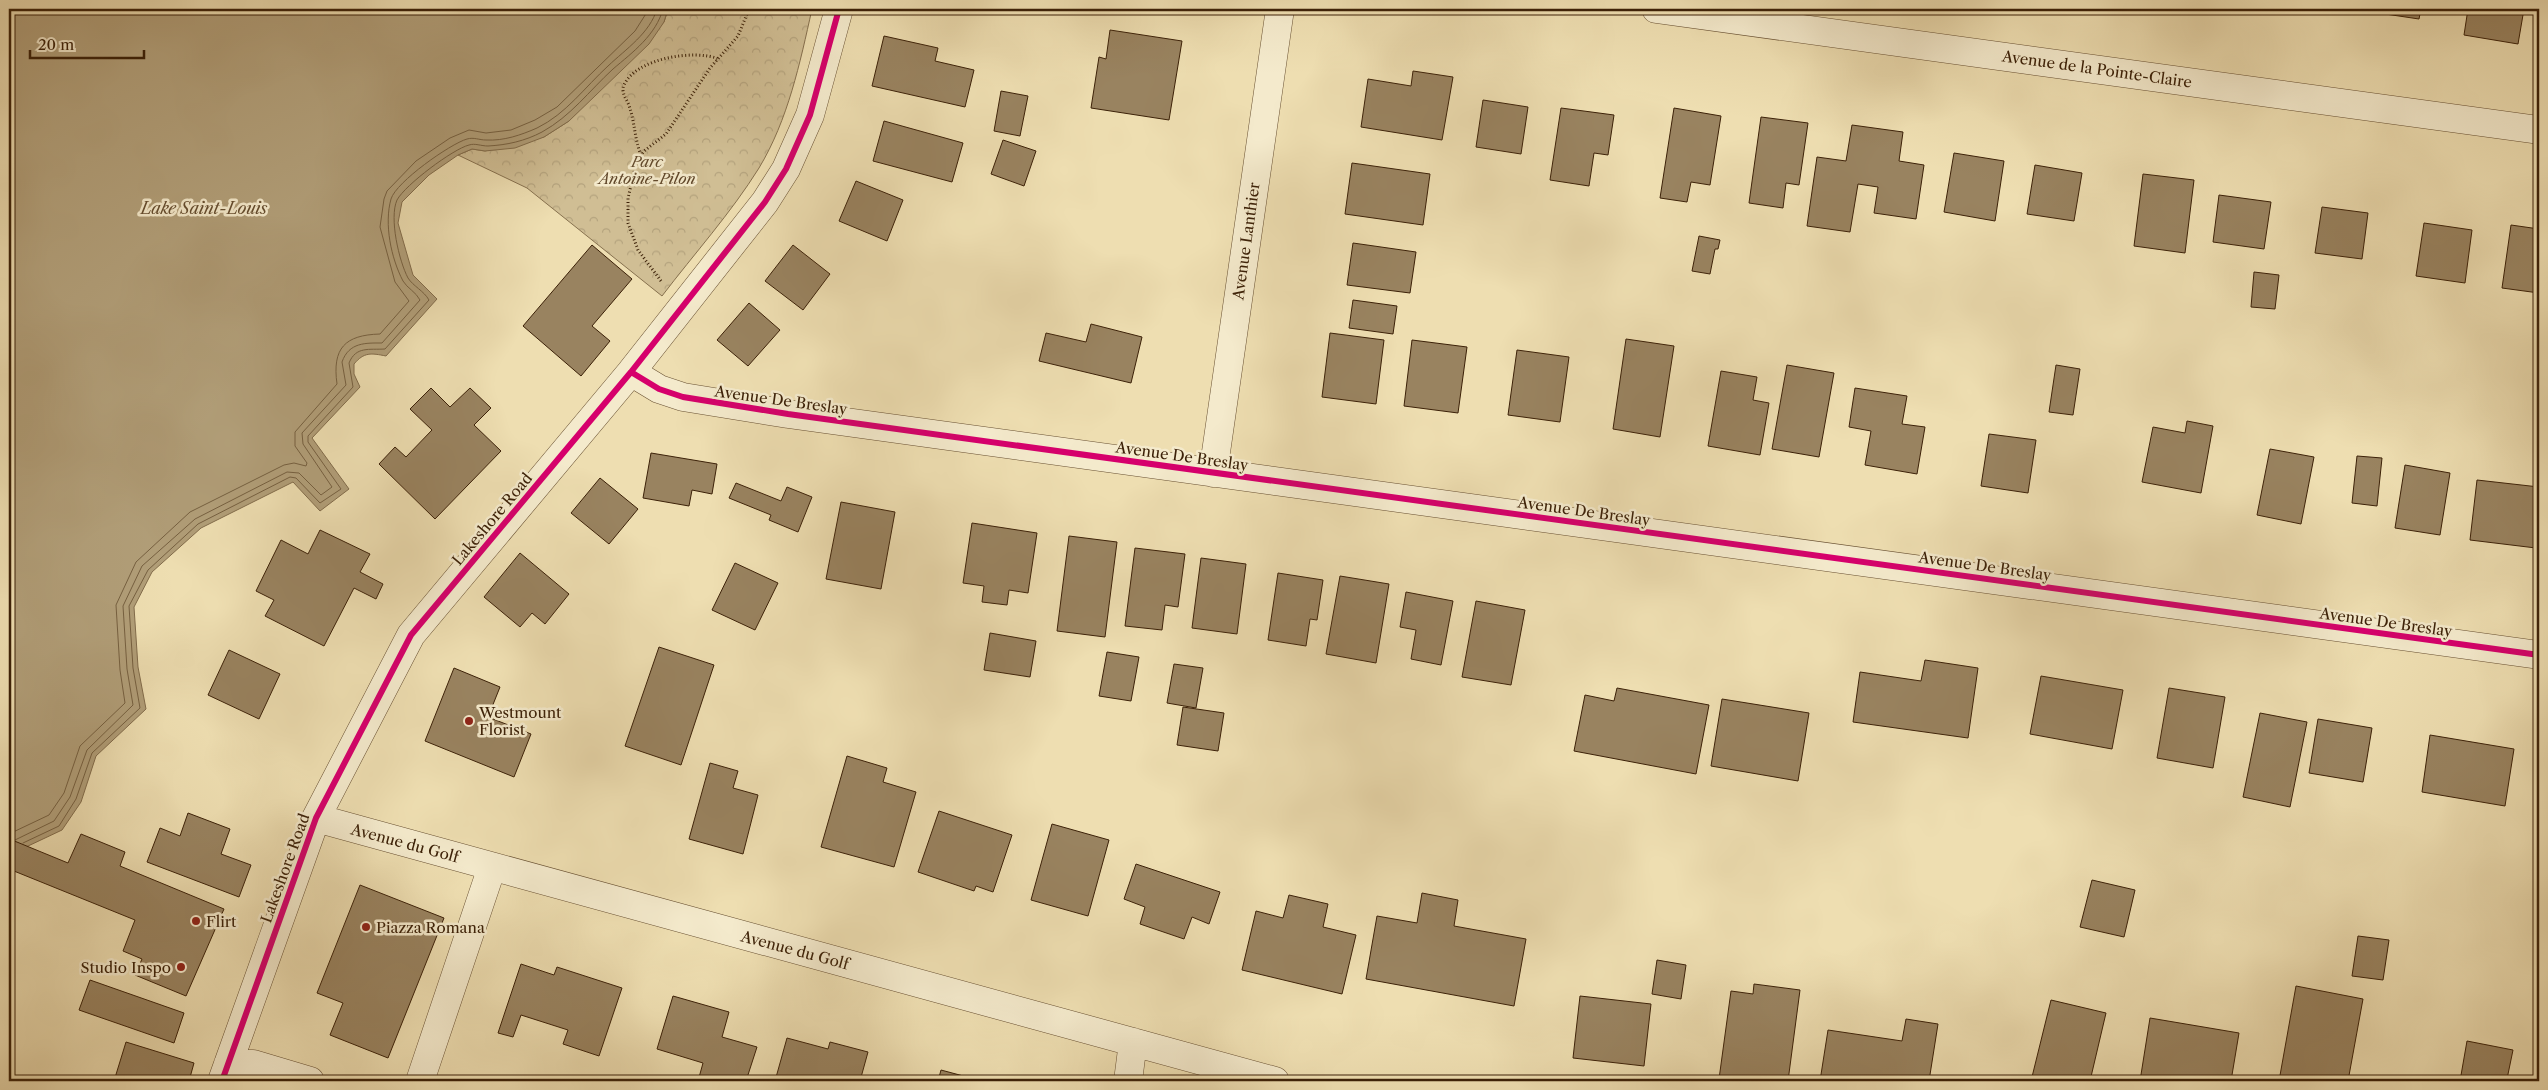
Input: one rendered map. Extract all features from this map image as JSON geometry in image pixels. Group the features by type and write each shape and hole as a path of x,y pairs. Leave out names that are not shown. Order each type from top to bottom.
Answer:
{"street":[{"name":"Lakeshore Road","path":"225,1073 316,818 411,635 631,372 751,220 786,169 810,116 839,9"},
{"name":"Avenue Lanthier","path":"1213,473 1280,9"},
{"name":"Avenue de la Pointe-Claire","path":"1656,9 2539,130"},
{"name":"Avenue De Breslay","path":"631,372 664,392 708,402 2539,655"},
{"name":"Avenue du Golf","path":"316,818 1275,1081"},
{"path":"420,1081 492,867"},
{"path":"1128,1081 1133,1042"},
{"path":"225,1073 253,1064 310,1081"}],"path":[{"path":"664,284 638,250 628,223 628,198 637,160 666,134 710,68 738,36 749,9"},
{"path":"641,155 634,135 632,113 623,93 623,86 631,75 655,62 676,55 706,56 719,59"}],"green space":[{"name":"Parc Antoine-Pilon","path":"668,9 812,9 792,91 769,150 737,201 662,296 527,188 458,155 472,149 485,151 544,137 569,121 664,22"}],"water":[{"name":"Lake Saint-Louis","path":"9,9 668,9 664,22 649,44 569,121 544,137 515,148 485,151 472,149 458,155 429,175 402,202 398,223 413,275 437,299 386,356 368,354 361,357 354,364 354,374 360,387 312,438 349,489 320,511 293,482 201,528 152,572 134,607 138,667 146,709 96,756 81,802 62,830 9,855"}],"building":[{"path":"2373,9 2421,9 2419,19 2372,12"},
{"path":"2468,9 2524,9 2518,44 2464,35"},
{"path":"1110,30 1182,41 1169,120 1091,108 1099,57 1106,59"},
{"path":"884,36 938,48 935,61 974,70 965,107 872,86"},
{"path":"1413,71 1453,77 1442,140 1361,127 1368,79 1411,86"},
{"path":"1001,91 1028,96 1020,136 994,131"},
{"path":"1483,100 1528,107 1521,154 1476,147"},
{"path":"1561,108 1614,115 1608,155 1594,153 1589,186 1550,180"},
{"path":"1674,108 1721,116 1710,185 1691,182 1687,202 1660,198"},
{"path":"1761,117 1808,123 1799,185 1786,183 1783,208 1749,203"},
{"path":"884,121 963,143 952,182 873,161"},
{"path":"1852,125 1903,132 1899,161 1924,165 1916,219 1874,213 1878,187 1858,184 1850,232 1807,226 1817,157 1846,161"},
{"path":"1003,140 1036,151 1024,186 991,174"},
{"path":"1954,153 2004,161 1995,221 1944,212"},
{"path":"1352,163 1430,174 1423,225 1345,214"},
{"path":"2035,165 2082,173 2074,221 2027,214"},
{"path":"2143,174 2194,180 2185,253 2134,246"},
{"path":"856,181 903,200 887,241 839,221"},
{"path":"2219,195 2271,202 2264,249 2213,242"},
{"path":"2322,207 2368,213 2362,259 2315,253"},
{"path":"2424,223 2472,230 2465,283 2416,276"},
{"path":"2511,225 2539,229 2539,293 2502,288"},
{"path":"1699,236 1720,240 1718,249 1715,249 1710,274 1692,271"},
{"path":"1353,243 1416,252 1410,293 1347,285"},
{"path":"592,245 632,279 592,326 610,341 581,376 523,326"},
{"path":"793,245 830,274 803,310 765,281"},
{"path":"2254,272 2279,275 2275,309 2251,307"},
{"path":"1353,300 1397,306 1393,334 1349,328"},
{"path":"749,303 780,330 748,366 717,340"},
{"path":"1091,324 1142,337 1131,383 1039,361 1046,333 1086,342"},
{"path":"1330,333 1384,340 1376,404 1322,397"},
{"path":"1626,339 1674,346 1660,437 1613,429"},
{"path":"1412,340 1467,347 1458,413 1404,406"},
{"path":"1517,350 1569,357 1560,422 1508,415"},
{"path":"1787,365 1834,373 1819,457 1772,449"},
{"path":"2056,365 2080,369 2073,415 2049,412"},
{"path":"1721,371 1757,377 1753,400 1769,403 1760,455 1708,446"},
{"path":"431,388 450,407 470,388 491,408 474,425 501,451 435,519 379,464 395,447 406,457 432,430 410,409"},
{"path":"1855,388 1907,396 1902,424 1925,427 1917,474 1865,465 1871,431 1849,427"},
{"path":"2187,421 2213,426 2201,493 2142,482 2153,427 2185,433"},
{"path":"1989,434 2036,440 2028,493 1981,486"},
{"path":"2270,449 2314,457 2301,524 2257,515"},
{"path":"651,453 717,464 712,494 692,490 689,506 643,498"},
{"path":"2357,456 2382,458 2377,506 2352,503"},
{"path":"2405,465 2450,473 2440,535 2395,528"},
{"path":"600,478 638,509 609,544 571,513"},
{"path":"2477,480 2539,487 2536,548 2470,540"},
{"path":"736,483 781,501 787,487 812,497 798,532 769,520 771,515 729,498"},
{"path":"841,502 895,512 881,589 826,579"},
{"path":"972,523 1037,533 1028,593 1009,590 1007,605 982,602 984,586 963,583"},
{"path":"320,530 370,554 360,572 383,584 376,599 354,588 324,646 265,616 274,600 256,591 281,540 308,554"},
{"path":"1069,536 1117,542 1105,637 1057,631"},
{"path":"1135,548 1185,554 1178,607 1165,605 1162,630 1125,626"},
{"path":"520,553 569,594 545,624 532,613 520,627 484,597"},
{"path":"1201,558 1246,564 1237,634 1192,628"},
{"path":"735,563 778,583 755,630 712,610"},
{"path":"1278,573 1323,580 1317,620 1310,619 1306,646 1268,640"},
{"path":"1340,576 1389,584 1376,663 1326,654"},
{"path":"1406,592 1453,601 1441,665 1411,659 1416,630 1400,627"},
{"path":"1476,601 1525,610 1511,685 1462,677"},
{"path":"990,633 1036,641 1030,677 984,670"},
{"path":"659,647 714,665 681,765 625,746"},
{"path":"229,650 280,674 259,719 208,695"},
{"path":"1107,652 1139,657 1131,701 1099,696"},
{"path":"1925,660 1978,668 1968,738 1853,722 1860,672 1921,681"},
{"path":"1174,664 1203,668 1196,708 1167,703"},
{"path":"454,668 500,687 488,717 531,734 514,777 425,741"},
{"path":"2041,676 2123,690 2112,749 2030,734"},
{"path":"1617,688 1709,705 1696,774 1574,751 1585,695 1614,701"},
{"path":"2169,688 2225,697 2213,768 2157,758"},
{"path":"1722,699 1809,713 1798,781 1711,766"},
{"path":"1183,707 1224,713 1218,751 1177,745"},
{"path":"2260,713 2307,722 2290,807 2243,797"},
{"path":"2318,719 2372,728 2363,782 2309,773"},
{"path":"2430,735 2514,749 2505,806 2422,792"},
{"path":"847,756 887,768 883,782 916,792 894,867 821,847"},
{"path":"710,763 738,771 733,788 758,795 743,854 689,839"},
{"path":"939,811 1012,835 993,892 976,886 974,891 918,872"},
{"path":"188,813 230,829 221,854 251,865 239,897 147,862 160,828 180,836"},
{"path":"1052,824 1109,840 1088,916 1031,900"},
{"path":"81,834 125,852 120,866 224,909 186,996 135,975 142,959 123,951 135,920 9,869 9,848 12,840 68,863"},
{"path":"1136,864 1220,892 1209,924 1192,917 1184,939 1140,924 1145,907 1124,899"},
{"path":"2092,880 2135,890 2124,937 2080,927"},
{"path":"360,885 444,918 388,1058 330,1035 343,1003 317,993"},
{"path":"1422,893 1458,900 1454,926 1526,939 1514,1006 1366,979 1377,916 1417,923"},
{"path":"1289,895 1328,904 1323,927 1356,935 1342,994 1242,970 1256,911 1283,918"},
{"path":"2358,936 2389,940 2383,980 2352,976"},
{"path":"1657,960 1686,965 1681,999 1652,994"},
{"path":"521,964 554,975 557,967 622,988 599,1056 563,1044 568,1030 521,1015 513,1037 498,1033"},
{"path":"90,980 184,1013 174,1043 79,1010"},
{"path":"1754,984 1800,990 1788,1081 1719,1079 1731,991 1753,994"},
{"path":"2296,986 2363,999 2348,1081 2279,1081"},
{"path":"673,996 729,1012 722,1037 757,1047 746,1081 698,1081 703,1063 657,1049"},
{"path":"1580,996 1651,1004 1644,1066 1573,1058"},
{"path":"2051,1000 2106,1013 2090,1081 2031,1081"},
{"path":"2150,1018 2239,1033 2231,1081 2140,1081"},
{"path":"1906,1019 1938,1024 1929,1081 1820,1081 1828,1030 1902,1041"},
{"path":"787,1038 828,1049 830,1042 868,1052 860,1081 775,1081"},
{"path":"2467,1041 2513,1050 2507,1079 2519,1081 2460,1081"},
{"path":"126,1042 194,1063 189,1081 114,1081"},
{"path":"941,1070 982,1081 938,1081"},
{"path":"2437,1077 2460,1081 2436,1081"}],"cycle path":[{"path":"222,1081 316,818 411,635 631,372 765,202 786,169 810,115 839,9"},
{"path":"631,372 659,389 683,397 788,414 2539,655"}],"place":[{"name":"Westmount Florist","path":"469,721"},
{"name":"Flirt","path":"196,921"},
{"name":"Piazza Romana","path":"366,927"},
{"name":"Studio Inspo","path":"181,967"}]}
